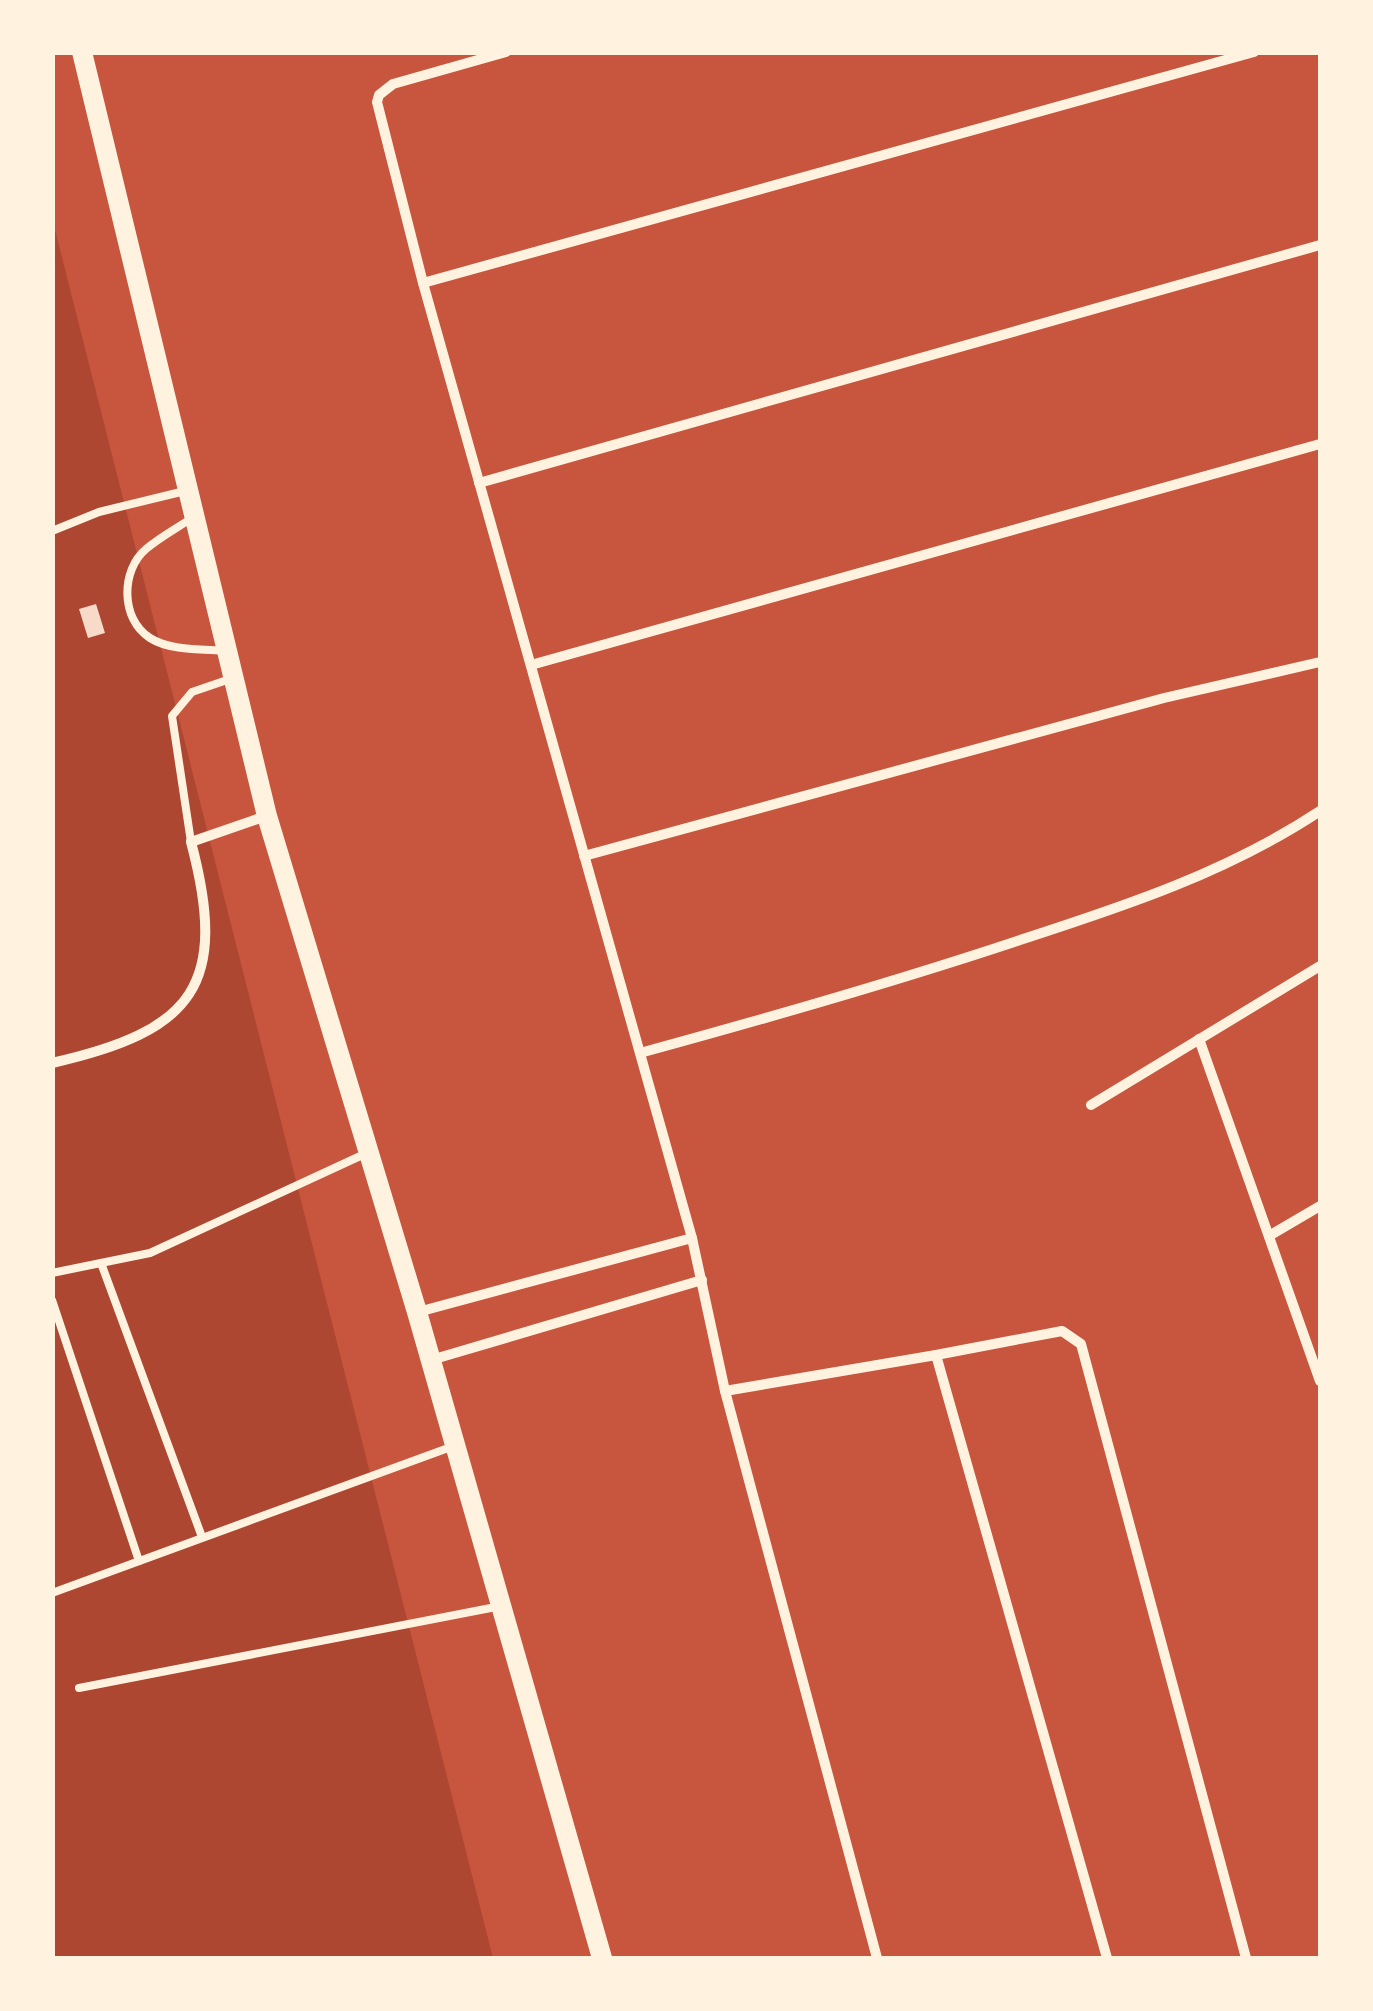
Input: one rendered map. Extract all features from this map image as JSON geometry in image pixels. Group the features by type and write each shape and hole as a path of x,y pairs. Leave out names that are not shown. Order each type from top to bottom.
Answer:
{"main road":[{"path":"82,52 267,816 418,1312 602,1958"}],"street":[{"path":"506,52 393,84 379,95 423,283 692,1238 726,1391 877,1958"},
{"path":"423,283 1254,52"},
{"path":"479,483 1320,245"},
{"path":"531,665 1320,444"},
{"path":"584,856 1164,698 1320,662"},
{"path":"640,1053 862,993 1159,894 1280,838 1320,811"},
{"path":"52,1062 99,1052 136,1038 189,1000 206,944 192,842 267,816"},
{"path":"1091,1106 1320,966"},
{"path":"1199,1039 1320,1381"},
{"path":"1269,1236 1320,1206"},
{"path":"418,1312 692,1238"},
{"path":"430,1360 702,1280"},
{"path":"726,1391 1062,1331 1080,1344 1246,1958"},
{"path":"936,1355 1106,1958"}],"lane":[{"path":"52,531 98,512 190,490"},
{"path":"196,516 144,550 130,570 126,595 134,618 149,638 183,648 228,652"},
{"path":"192,842 172,716 192,692 234,677"},
{"path":"52,1273 150,1253 369,1152"},
{"path":"100,1263 202,1537"},
{"path":"52,1300 138,1561"},
{"path":"52,1593 456,1446"},
{"path":"79,1688 501,1606"}],"shaded area":[{"path":"53,222 493,1958 53,1958"}],"building":[{"path":"96,604 105,633 88,638 79,609"}]}
